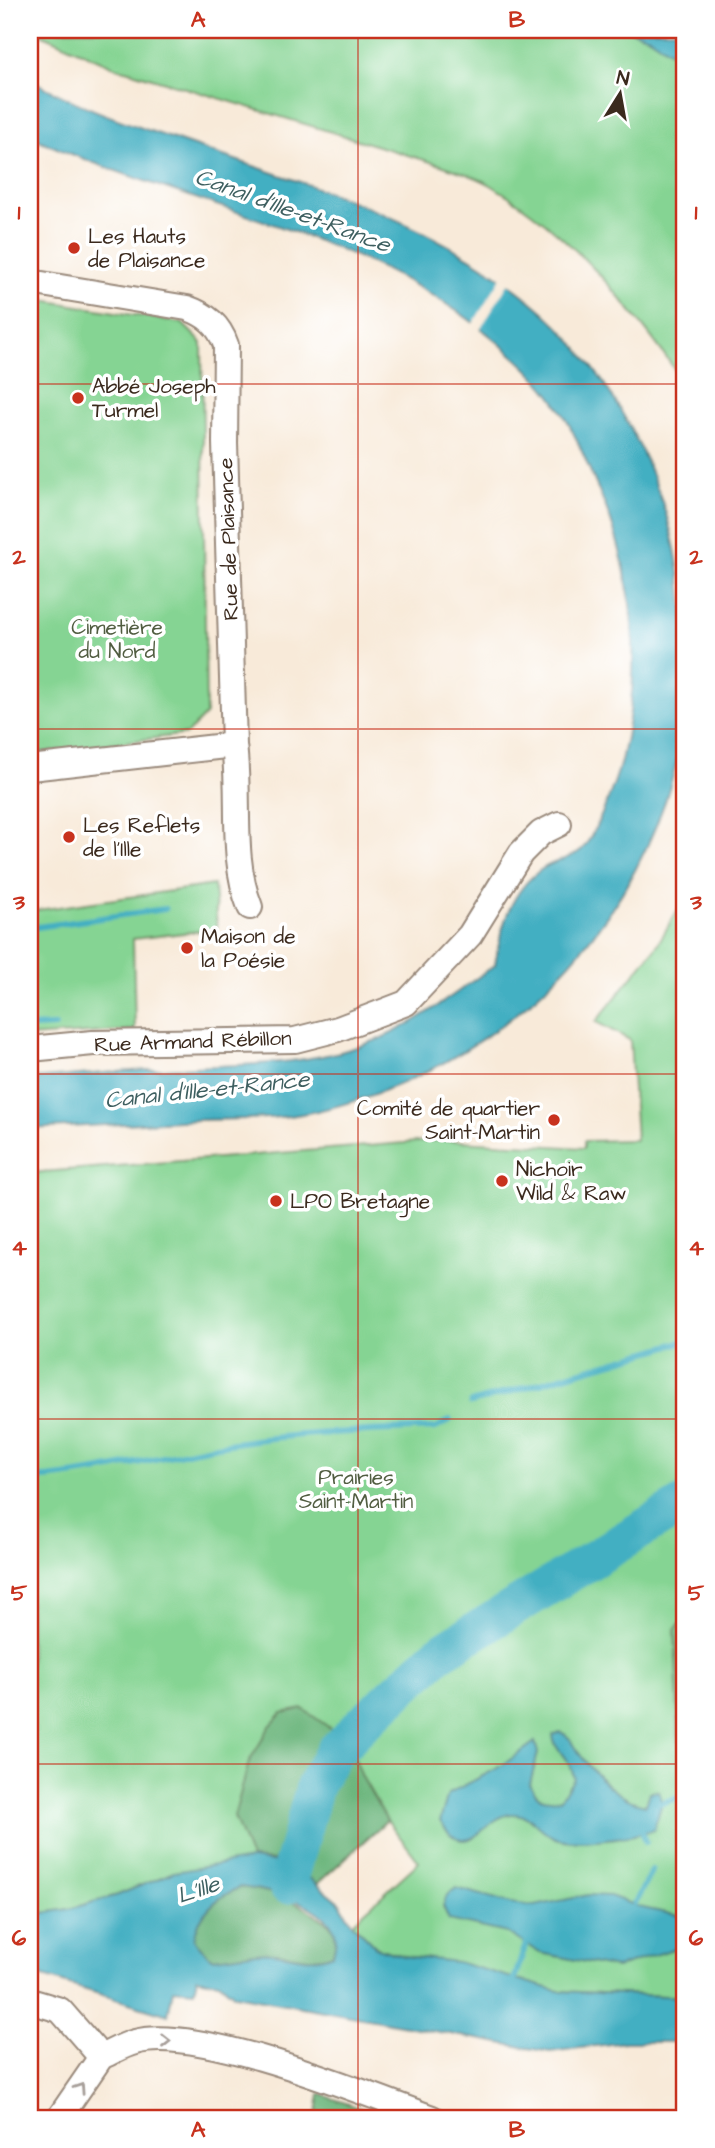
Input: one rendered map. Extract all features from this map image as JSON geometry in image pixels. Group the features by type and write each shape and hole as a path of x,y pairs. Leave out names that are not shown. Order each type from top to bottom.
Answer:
{"street":[{"name":"Rue de Plaisance","path":"30,282 187,307 201,312 221,331 226,345 234,745"},
{"path":"30,768 234,745 238,779 239,868 250,907"},
{"name":"Rue Armand Rébillon","path":"30,1049 93,1043 295,1040 338,1029 406,1003 470,935 521,853 541,833 559,824"},
{"path":"30,2001 60,2010 101,2057"},
{"path":"59,2118 101,2057 136,2041 178,2041 292,2067 432,2118"}],"green space":[{"path":"32,30 685,30 685,384 644,327 599,274 521,204 485,182 441,165 112,66"},
{"name":"Cimetière du Nord","path":"30,298 182,323 202,343 206,714 187,734 30,754"},
{"path":"214,885 217,929 133,939 135,1030 30,1037 30,911"},
{"name":"Prairies Saint-Martin","path":"680,906 685,910 685,1997 558,1991 457,1963 404,1956 377,1948 352,1923 419,1862 387,1820 317,1884 293,1865 174,1872 118,1895 69,1909 30,1915 30,1173 443,1140 584,1148 584,1141 636,1140 630,1040 596,1022 656,947"},
{"path":"685,1616 685,1924 675,1630"},
{"path":"303,1709 337,1733 325,1744 305,1775 297,1798 290,1840 274,1861 251,1859 234,1817 249,1762 270,1726 282,1713"},
{"path":"351,1748 362,1777 387,1820 317,1884 305,1876 314,1847 316,1805 333,1771"},
{"path":"240,1887 279,1895 323,1920 334,1928 336,1941 333,1954 313,1958 266,1952 211,1958 193,1940 195,1930 209,1908"},
{"path":"320,2094 386,2117 390,2118 316,2118"}],"water":[{"path":"629,30 685,30 685,62 649,37"},
{"name":"Canal d'Ille-et-Rance","path":"30,79 115,118 355,202 445,244 487,269 545,313 592,366 640,447 669,523 683,600 685,715 680,749 665,800 646,848 622,893 593,935 560,974 522,1009 481,1040 436,1067 354,1101 319,1111 277,1117 30,1129 30,1079 265,1063 334,1054 379,1039 410,1024 495,965 504,924 514,900 531,878 542,869 577,853 587,844 615,781 628,727 633,656 632,621 620,550 572,429 551,395 516,359 457,311 401,278 341,250 91,162 30,136"},
{"path":"560,1732 570,1739 601,1780 627,1799 646,1805 650,1792 659,1791 662,1803 654,1829 604,1839 562,1840 548,1834 524,1816 511,1814 491,1823 468,1840 450,1834 440,1821 448,1794 500,1767 535,1742 538,1753 530,1784 542,1798 560,1799 574,1779 570,1766 554,1741 553,1735"},
{"name":"L'Ille","path":"251,1859 293,1865 340,1903 352,1923 377,1948 404,1956 457,1962 558,1991 685,1997 685,2042 625,2042 550,2052 235,1995 219,1982 197,1978 194,1991 173,1989 168,2015 30,1973 30,1915 69,1909 118,1895 174,1872","holes":["240,1887 291,1898 315,1910 333,1927 336,1940 333,1954 304,1958 266,1952 211,1958 194,1940 204,1914 223,1896"]},
{"path":"456,1888 511,1903 535,1906 588,1895 610,1896 643,1908 685,1917 685,1945 616,1968 540,1953 507,1933 449,1920 443,1906 447,1895"}],"pier":[{"path":"502,276 510,281 480,330 472,325"}],"waterway":[{"path":"30,928 165,909"},
{"path":"30,1027 55,1026"},
{"path":"471,1403 685,1341"},
{"path":"34,1479 85,1473 234,1443 360,1431 436,1428 450,1420"},
{"path":"287,1885 315,1785 333,1753 363,1723 438,1654 685,1503"},
{"path":"662,1803 685,1795"},
{"path":"643,1834 646,1842"},
{"path":"635,1903 652,1870"},
{"path":"514,1980 526,1944"}],"place":[{"name":"Les Hauts de Plaisance","path":"74,248"},
{"name":"Abbé Joseph Turmel","path":"78,398"},
{"name":"Les Reflets de l'Ille","path":"69,837"},
{"name":"Maison de la Poésie","path":"187,948"},
{"name":"Comité de quartier Saint-Martin","path":"554,1120"},
{"name":"Nichoir Wild & Raw","path":"502,1181"},
{"name":"LPO Bretagne","path":"276,1201"}]}
